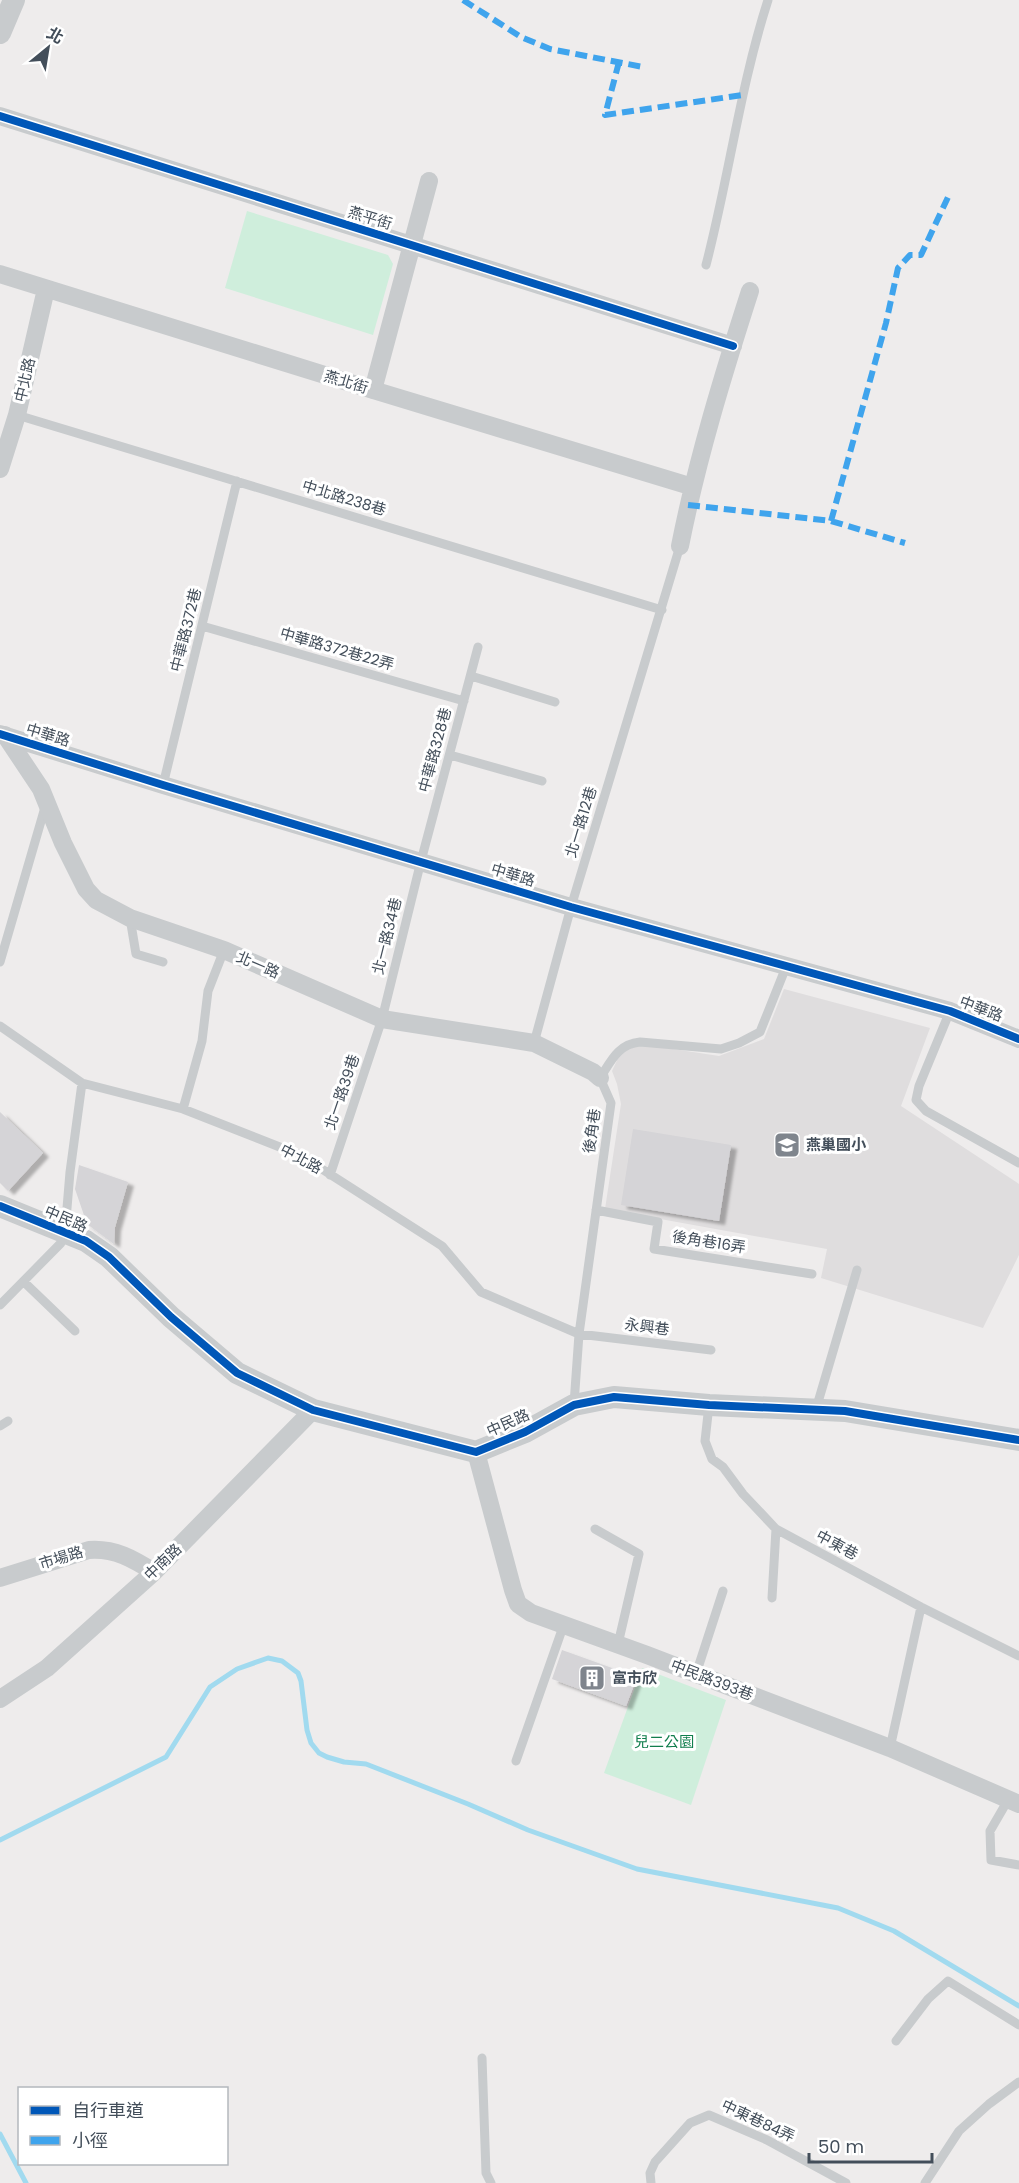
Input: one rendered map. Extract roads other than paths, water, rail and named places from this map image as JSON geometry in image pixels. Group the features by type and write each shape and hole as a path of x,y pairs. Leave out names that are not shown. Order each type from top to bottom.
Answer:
{"street":[{"path":"0,33 14,0"},
{"name":"燕平街","path":"0,116 733,346"},
{"path":"373,390 429,182"},
{"name":"燕北街","path":"0,274 693,487"},
{"name":"中北路","path":"0,469 17,415 46,289"},
{"path":"680,546 693,487 750,291"},
{"name":"中華路","path":"2,735 571,907 950,1011 1019,1039"},
{"name":"北一路","path":"2,735 41,789 63,843 86,888 96,900 130,918 224,950 382,1019 534,1043 600,1078"},
{"name":"中民路","path":"0,1206 86,1241 109,1257 171,1317 237,1373 313,1410 476,1452 525,1432 574,1405 614,1397 709,1405 844,1412 1019,1440"},
{"name":"中南路","path":"0,1699 47,1668 154,1572 313,1410"},
{"name":"中民路393巷","path":"476,1452 513,1590 518,1604 531,1613 890,1748 1013,1802"},
{"name":"市場路","path":"0,1578 89,1550 103,1549 126,1555 154,1572"}],"lane":[{"path":"706,265 720,213 750,58 768,0"},
{"name":"中北路238巷","path":"17,415 662,610"},
{"name":"中華路372巷","path":"163,785 237,481"},
{"name":"北一路12巷","path":"534,1043 571,907 680,546"},
{"name":"中華路372巷22弄","path":"202,626 464,701"},
{"name":"中華路328巷","path":"421,861 478,647"},
{"path":"471,676 555,702"},
{"path":"450,755 542,781"},
{"path":"0,962 46,802"},
{"name":"北一路34巷","path":"382,1019 421,861"},
{"path":"130,918 136,954 163,962"},
{"path":"183,1108 202,1041 208,990 224,950"},
{"path":"600,1078 617,1051 628,1043 721,1049 760,1032 786,967"},
{"path":"950,1011 919,1086 916,1100 926,1111 1019,1163"},
{"name":"北一路39巷","path":"330,1175 382,1019"},
{"name":"中北路","path":"0,1026 82,1083 183,1108 300,1155 442,1246 481,1292 579,1334"},
{"name":"後角巷","path":"574,1405 579,1334 611,1103 600,1078"},
{"path":"0,1305 61,1243 65,1232 70,1172 82,1083"},
{"name":"後角巷16弄","path":"596,1210 658,1222 654,1248 812,1274"},
{"path":"815,1409 857,1270"},
{"path":"24,1282 75,1331"},
{"name":"永興巷","path":"579,1334 711,1350"},
{"name":"中東巷","path":"709,1405 705,1441 712,1459 723,1467 743,1494 776,1529 921,1607 1019,1656"},
{"path":"595,1529 639,1554 618,1644"},
{"path":"772,1598 776,1529"},
{"path":"696,1674 723,1591"},
{"path":"890,1748 921,1607"},
{"path":"516,1761 564,1624"},
{"path":"1013,1802 990,1831 991,1860 1019,1865"},
{"path":"896,2041 928,1999 948,1981 1019,2025"},
{"path":"482,2058 486,2174 491,2183"},
{"path":"925,2183 959,2131 989,2104 1019,2082"},
{"name":"中東巷84弄","path":"651,2183 650,2173 655,2162 690,2123 709,2115 767,2140 846,2183"}],"waterway":[{"path":"0,1840 166,1757 210,1687 237,1669 268,1658 282,1661 298,1673 311,1743 319,1753 327,1757 344,1762 366,1764 528,1830 637,1869 838,1908 894,1931 1019,2006"},
{"path":"0,2134 26,2183"}],"place":[{"name":"燕巢國小","path":"787,1145"},
{"name":"富市欣","path":"592,1678"}],"park label":[{"name":"兒二公園","path":"664,1742"}]}
